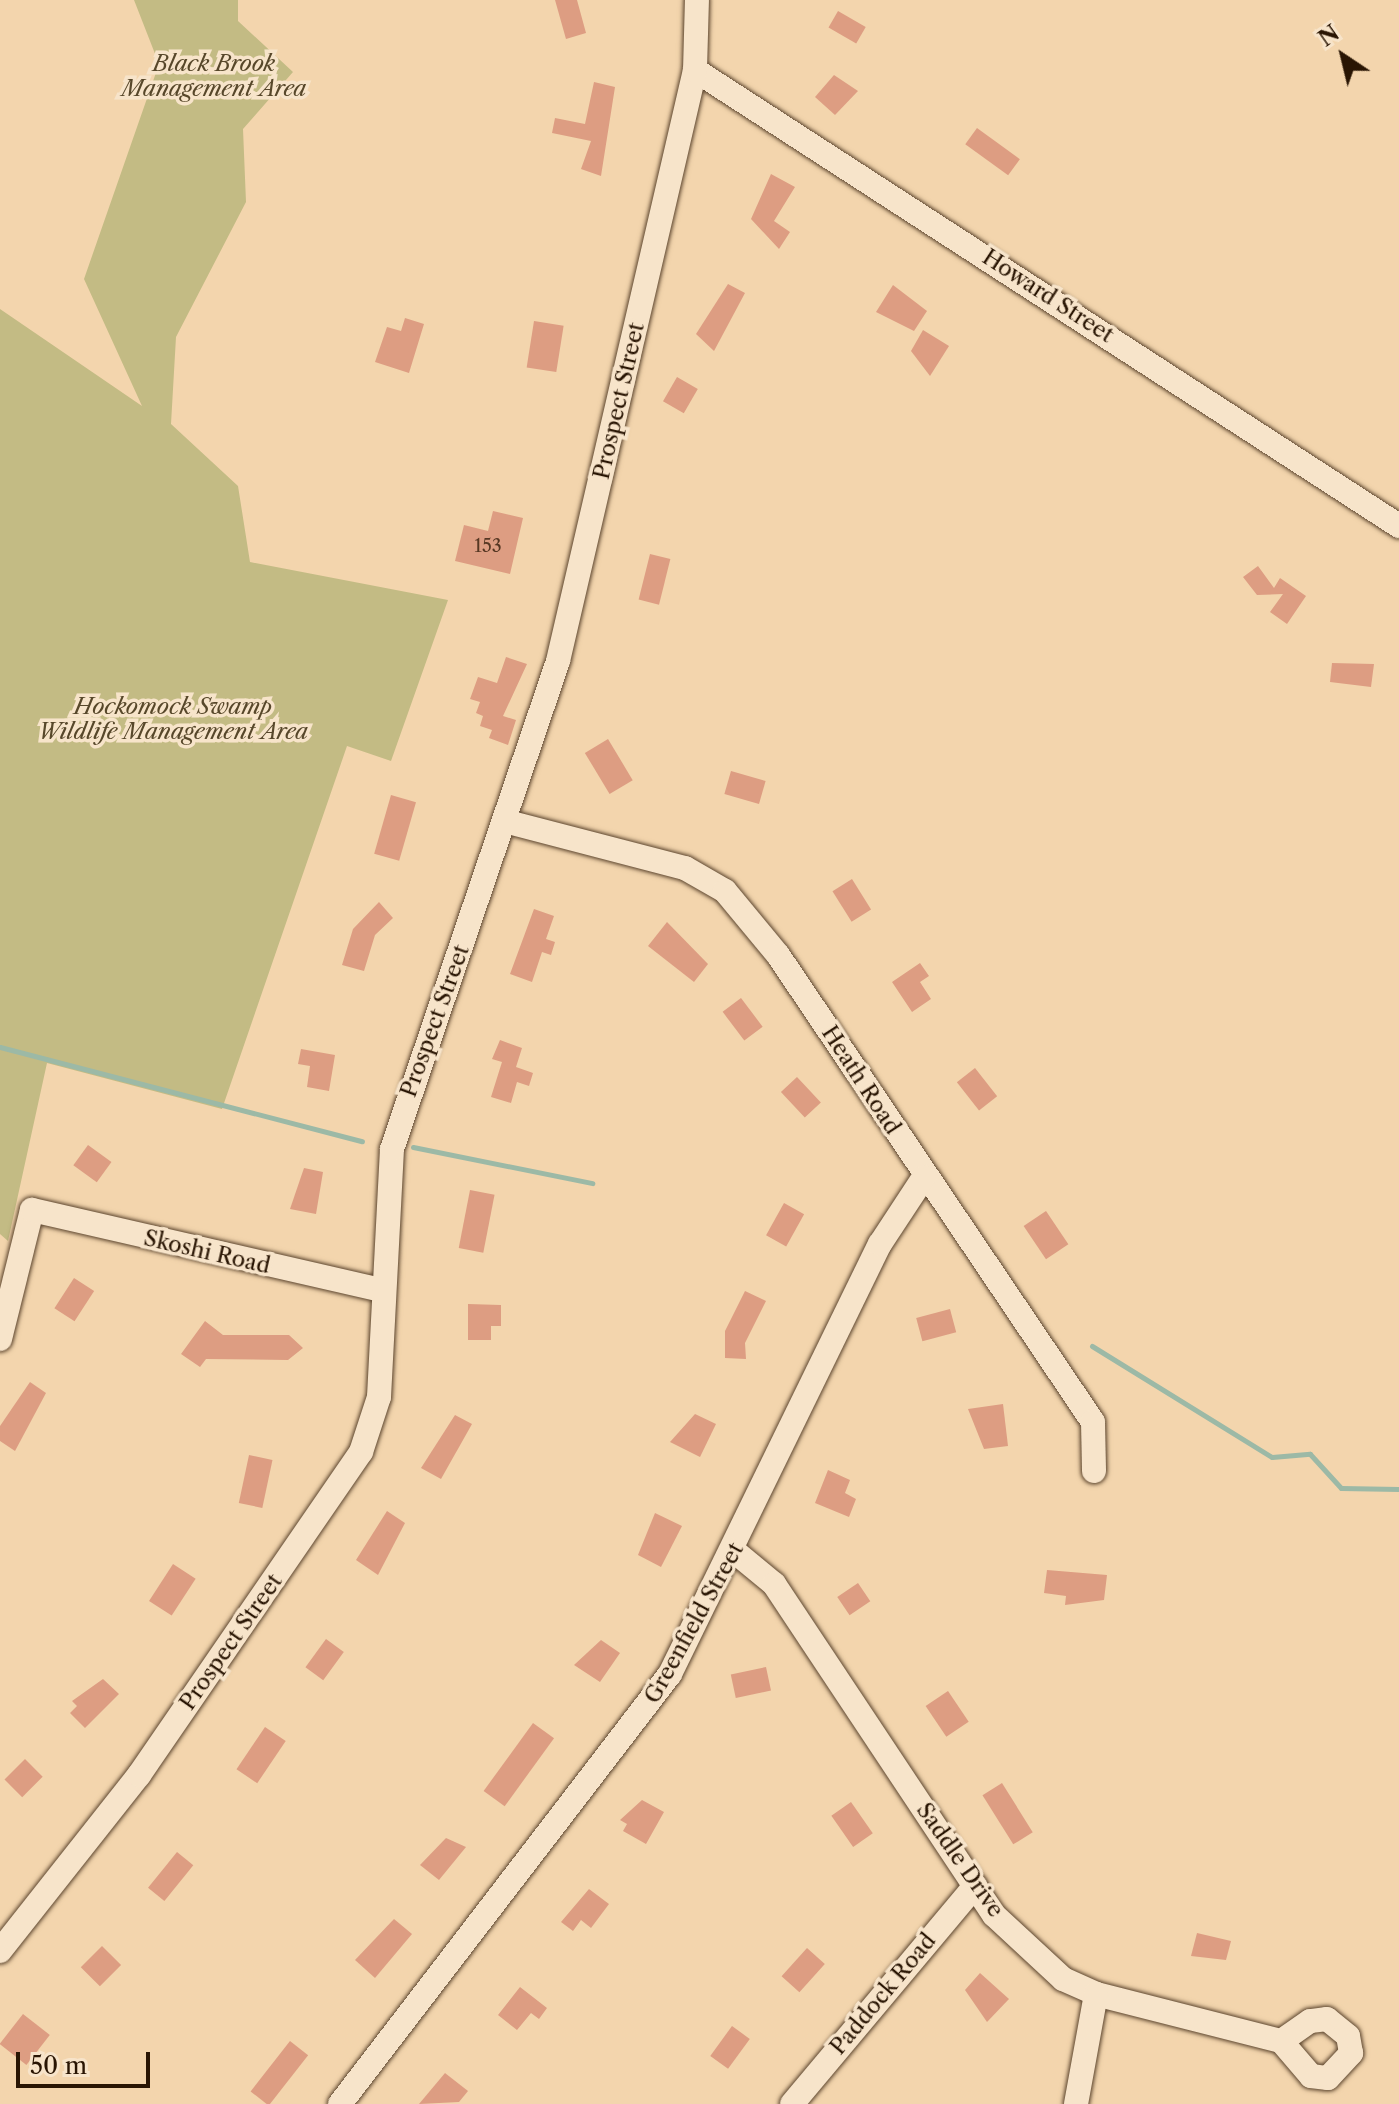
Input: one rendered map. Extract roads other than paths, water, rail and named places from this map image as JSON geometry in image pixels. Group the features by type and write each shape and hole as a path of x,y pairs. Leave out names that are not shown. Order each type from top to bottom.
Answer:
{"street":[{"name":"Prospect Street","path":"0,1951 139,1775 347,1476 379,1397 386,1186 399,1122 508,822 558,661 695,70 697,0"},
{"name":"Howard Street","path":"695,70 1399,526"},
{"name":"Heath Road","path":"508,822 685,868 725,891 778,955 924,1177 1093,1422 1094,1471"},
{"name":"Greenfield Street","path":"340,2104 628,1737 670,1674 734,1551 880,1244 924,1177"},
{"name":"Skoshi Road","path":"0,1339 32,1210 382,1290"},
{"name":"Saddle Drive","path":"734,1551 774,1584 994,1915 1063,1979 1096,1994 1281,2041"},
{"name":"Paddock Road","path":"792,2104 975,1886"},
{"path":"1076,2104 1096,1994"}],"waterway":[{"path":"0,1047 362,1141"},
{"path":"413,1147 592,1183"},
{"path":"1092,1346 1272,1457 1310,1454 1341,1488 1399,1489"}],"park label":[{"name":"Black Brook Management Area","path":"214,76"},
{"name":"Hockomock Swamp Wildlife Management Area","path":"173,718"}]}
